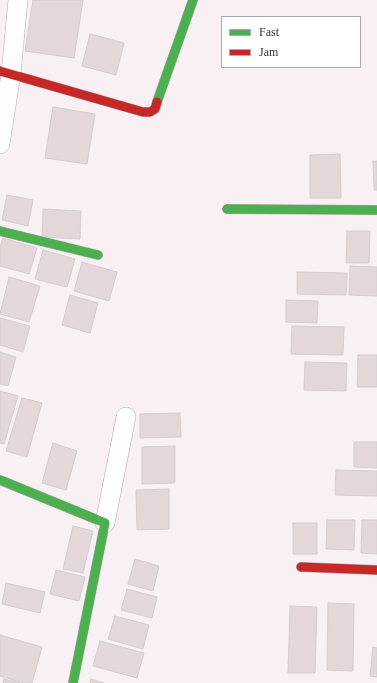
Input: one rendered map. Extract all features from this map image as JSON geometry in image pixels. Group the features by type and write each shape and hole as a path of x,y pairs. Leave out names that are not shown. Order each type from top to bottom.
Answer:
{"street":[{"path":"0,144 5,72 18,0"},
{"path":"5,72 143,112 150,112 155,109 193,0"},
{"path":"227,209 377,210"},
{"path":"0,230 98,255"},
{"path":"73,683 126,417"},
{"path":"0,480 105,523"},
{"path":"301,567 377,570"}],"building":[{"path":"33,0 83,0 74,58 25,51"},
{"path":"90,34 124,43 116,75 82,66"},
{"path":"53,107 95,114 87,164 45,158"},
{"path":"340,154 341,198 310,198 310,155"},
{"path":"373,161 377,161 377,190 374,190"},
{"path":"7,195 33,200 28,226 2,220"},
{"path":"43,209 81,211 80,239 42,237"},
{"path":"347,231 370,231 369,263 346,263"},
{"path":"3,238 37,248 29,274 0,266 0,247"},
{"path":"43,250 75,259 67,287 35,279"},
{"path":"82,262 117,272 109,301 74,291"},
{"path":"350,266 377,267 377,296 349,295"},
{"path":"297,272 347,273 346,295 297,294"},
{"path":"9,277 40,286 29,322 0,314"},
{"path":"70,295 98,303 90,333 62,325"},
{"path":"286,300 318,301 317,323 286,322"},
{"path":"0,318 30,326 23,352 0,345"},
{"path":"292,326 344,327 343,355 291,354"},
{"path":"0,352 16,357 8,386 0,384"},
{"path":"358,355 377,355 377,387 357,387"},
{"path":"305,362 347,363 346,391 304,390"},
{"path":"0,391 18,396 4,444 0,443"},
{"path":"22,398 42,403 27,457 6,451"},
{"path":"180,413 181,437 140,438 140,414"},
{"path":"354,442 377,442 377,468 354,467"},
{"path":"53,443 77,451 66,490 42,483"},
{"path":"175,446 175,483 142,484 142,447"},
{"path":"336,470 377,471 377,496 335,495"},
{"path":"169,489 169,529 137,530 136,490"},
{"path":"327,520 355,520 354,550 326,549"},
{"path":"362,520 377,520 377,554 361,553"},
{"path":"293,523 317,523 317,554 293,554"},
{"path":"73,526 93,531 83,573 63,569"},
{"path":"135,559 159,566 153,591 128,584"},
{"path":"56,570 85,577 79,601 50,594"},
{"path":"6,583 45,592 40,613 2,604"},
{"path":"127,589 157,597 152,618 121,610"},
{"path":"328,603 354,604 353,671 327,670"},
{"path":"290,606 317,607 315,673 288,673"},
{"path":"115,616 149,625 143,649 108,639"},
{"path":"0,635 42,647 32,683 24,683 0,676"},
{"path":"100,641 144,653 137,678 93,666"},
{"path":"373,647 377,648 377,677 370,676"},
{"path":"4,679 20,683 3,683"},
{"path":"91,679 104,683 90,683"}],"traffic: fast":[{"path":"157,102 193,0"},
{"path":"227,209 377,210"},
{"path":"0,231 98,255"},
{"path":"0,480 105,523 73,683"}],"traffic: jam":[{"path":"0,71 143,112 150,112 155,109 157,102"},
{"path":"301,567 377,570"}]}
